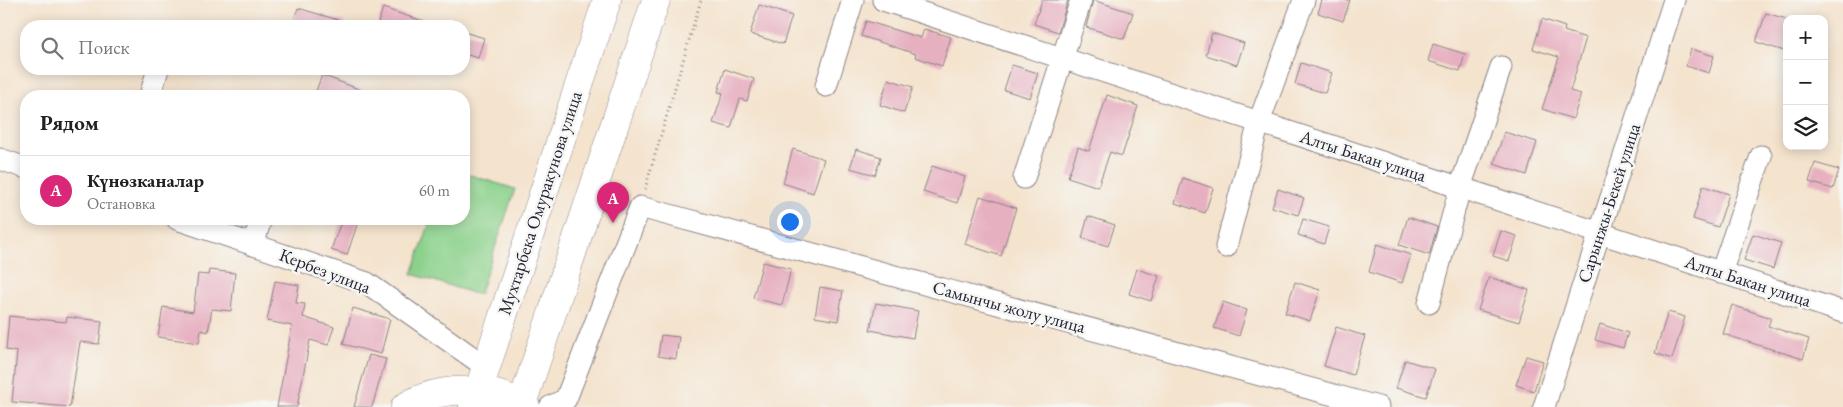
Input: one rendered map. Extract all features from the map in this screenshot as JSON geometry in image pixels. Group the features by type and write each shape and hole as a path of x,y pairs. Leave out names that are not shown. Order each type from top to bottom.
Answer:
{"main road":[{"name":"Мухтарбека Омуракунова улица","path":"479,388 607,0"},
{"path":"405,407 432,395 479,388 529,406 656,0"}],"street":[{"path":"826,86 853,0"},
{"name":"Алты Бакан улица","path":"883,0 1843,312"},
{"path":"1024,178 1081,0"},
{"path":"1226,247 1259,122 1304,0"},
{"name":"Сарынжы-Бекей улица","path":"1544,407 1674,0"},
{"path":"1429,302 1460,188 1501,67"},
{"path":"152,90 156,75"},
{"path":"1721,273 1761,156"},
{"path":"0,159 20,166"},
{"path":"550,407 566,399 580,369 640,207"},
{"name":"Самынчы жолу улица","path":"640,207 1378,407"},
{"name":"Кербез улица","path":"195,225 367,283 479,388"},
{"path":"253,245 258,225"}],"path":[{"path":"640,207 701,0"}],"green space":[{"path":"470,175 515,189 479,295 412,274 429,225 470,225"}],"building":[{"path":"1042,0 1068,0 1058,32 1034,24"},
{"path":"1093,0 1133,13 1124,39 1086,27"},
{"path":"1322,0 1350,0 1343,21 1318,13"},
{"path":"759,5 792,16 783,44 750,34"},
{"path":"298,8 338,20 294,20"},
{"path":"383,8 419,20 379,20"},
{"path":"1766,13 1783,18 1783,51 1756,42"},
{"path":"1542,19 1565,27 1564,31 1586,38 1570,91 1581,94 1573,119 1542,109 1559,57 1533,49"},
{"path":"866,21 921,38 924,29 951,37 942,66 915,57 916,54 861,36"},
{"path":"1212,33 1244,43 1237,65 1206,55"},
{"path":"470,34 484,38 478,58 470,56"},
{"path":"1433,44 1465,54 1460,71 1428,61"},
{"path":"1691,49 1714,56 1709,73 1686,66"},
{"path":"1301,63 1332,73 1325,93 1295,84"},
{"path":"1012,65 1038,73 1030,98 1004,90"},
{"path":"725,69 754,79 747,101 740,99 731,128 713,123 723,93 718,92"},
{"path":"322,75 361,90 316,90"},
{"path":"888,79 913,87 904,113 880,105"},
{"path":"1107,95 1138,106 1122,156 1110,152 1098,187 1068,177 1078,147 1089,151"},
{"path":"1504,132 1537,142 1527,175 1494,164"},
{"path":"793,149 824,159 813,193 783,183"},
{"path":"856,149 881,157 875,175 850,168"},
{"path":"1815,163 1839,170 1833,189 1809,182"},
{"path":"932,166 965,177 957,203 923,192"},
{"path":"1183,178 1213,188 1205,213 1175,203"},
{"path":"1703,186 1729,194 1718,227 1693,219"},
{"path":"1278,189 1304,198 1298,215 1272,207"},
{"path":"980,196 1016,208 1001,256 965,244"},
{"path":"1088,216 1115,225 1108,246 1082,238"},
{"path":"1408,217 1437,227 1429,255 1399,245"},
{"path":"1303,219 1329,227 1324,244 1298,235"},
{"path":"340,225 357,225 347,255 331,250"},
{"path":"1501,231 1517,236 1509,261 1493,256"},
{"path":"1753,234 1781,243 1773,269 1744,260"},
{"path":"1377,244 1411,255 1402,283 1369,272"},
{"path":"763,262 791,269 782,305 753,298"},
{"path":"1137,269 1159,276 1151,301 1129,294"},
{"path":"209,270 235,273 231,311 212,309 208,332 201,330 199,343 158,337 163,307 193,312 198,274 208,275"},
{"path":"1489,277 1529,290 1519,322 1478,310"},
{"path":"275,281 299,285 296,303 305,304 303,317 334,327 328,345 310,340 297,407 277,407 292,326 267,321"},
{"path":"1295,282 1320,290 1310,321 1285,313"},
{"path":"820,287 843,291 838,321 815,317"},
{"path":"1223,302 1247,310 1239,336 1214,328"},
{"path":"876,303 918,311 913,338 870,330"},
{"path":"1732,305 1771,318 1768,326 1809,339 1803,359 1723,334"},
{"path":"353,308 390,319 381,354 343,344"},
{"path":"1668,312 1685,317 1672,359 1655,353"},
{"path":"9,316 66,322 67,317 102,321 99,344 80,342 70,407 12,402 17,352 6,350"},
{"path":"1600,324 1628,333 1623,348 1595,340"},
{"path":"1336,327 1365,336 1353,375 1324,366"},
{"path":"661,335 679,337 676,359 658,356"},
{"path":"369,355 386,359 372,407 354,407"},
{"path":"1526,356 1543,361 1534,391 1516,385"},
{"path":"1405,360 1435,369 1426,397 1396,388"}],"place":[{"name":"Күнөзканалар","path":"613,223"}]}
